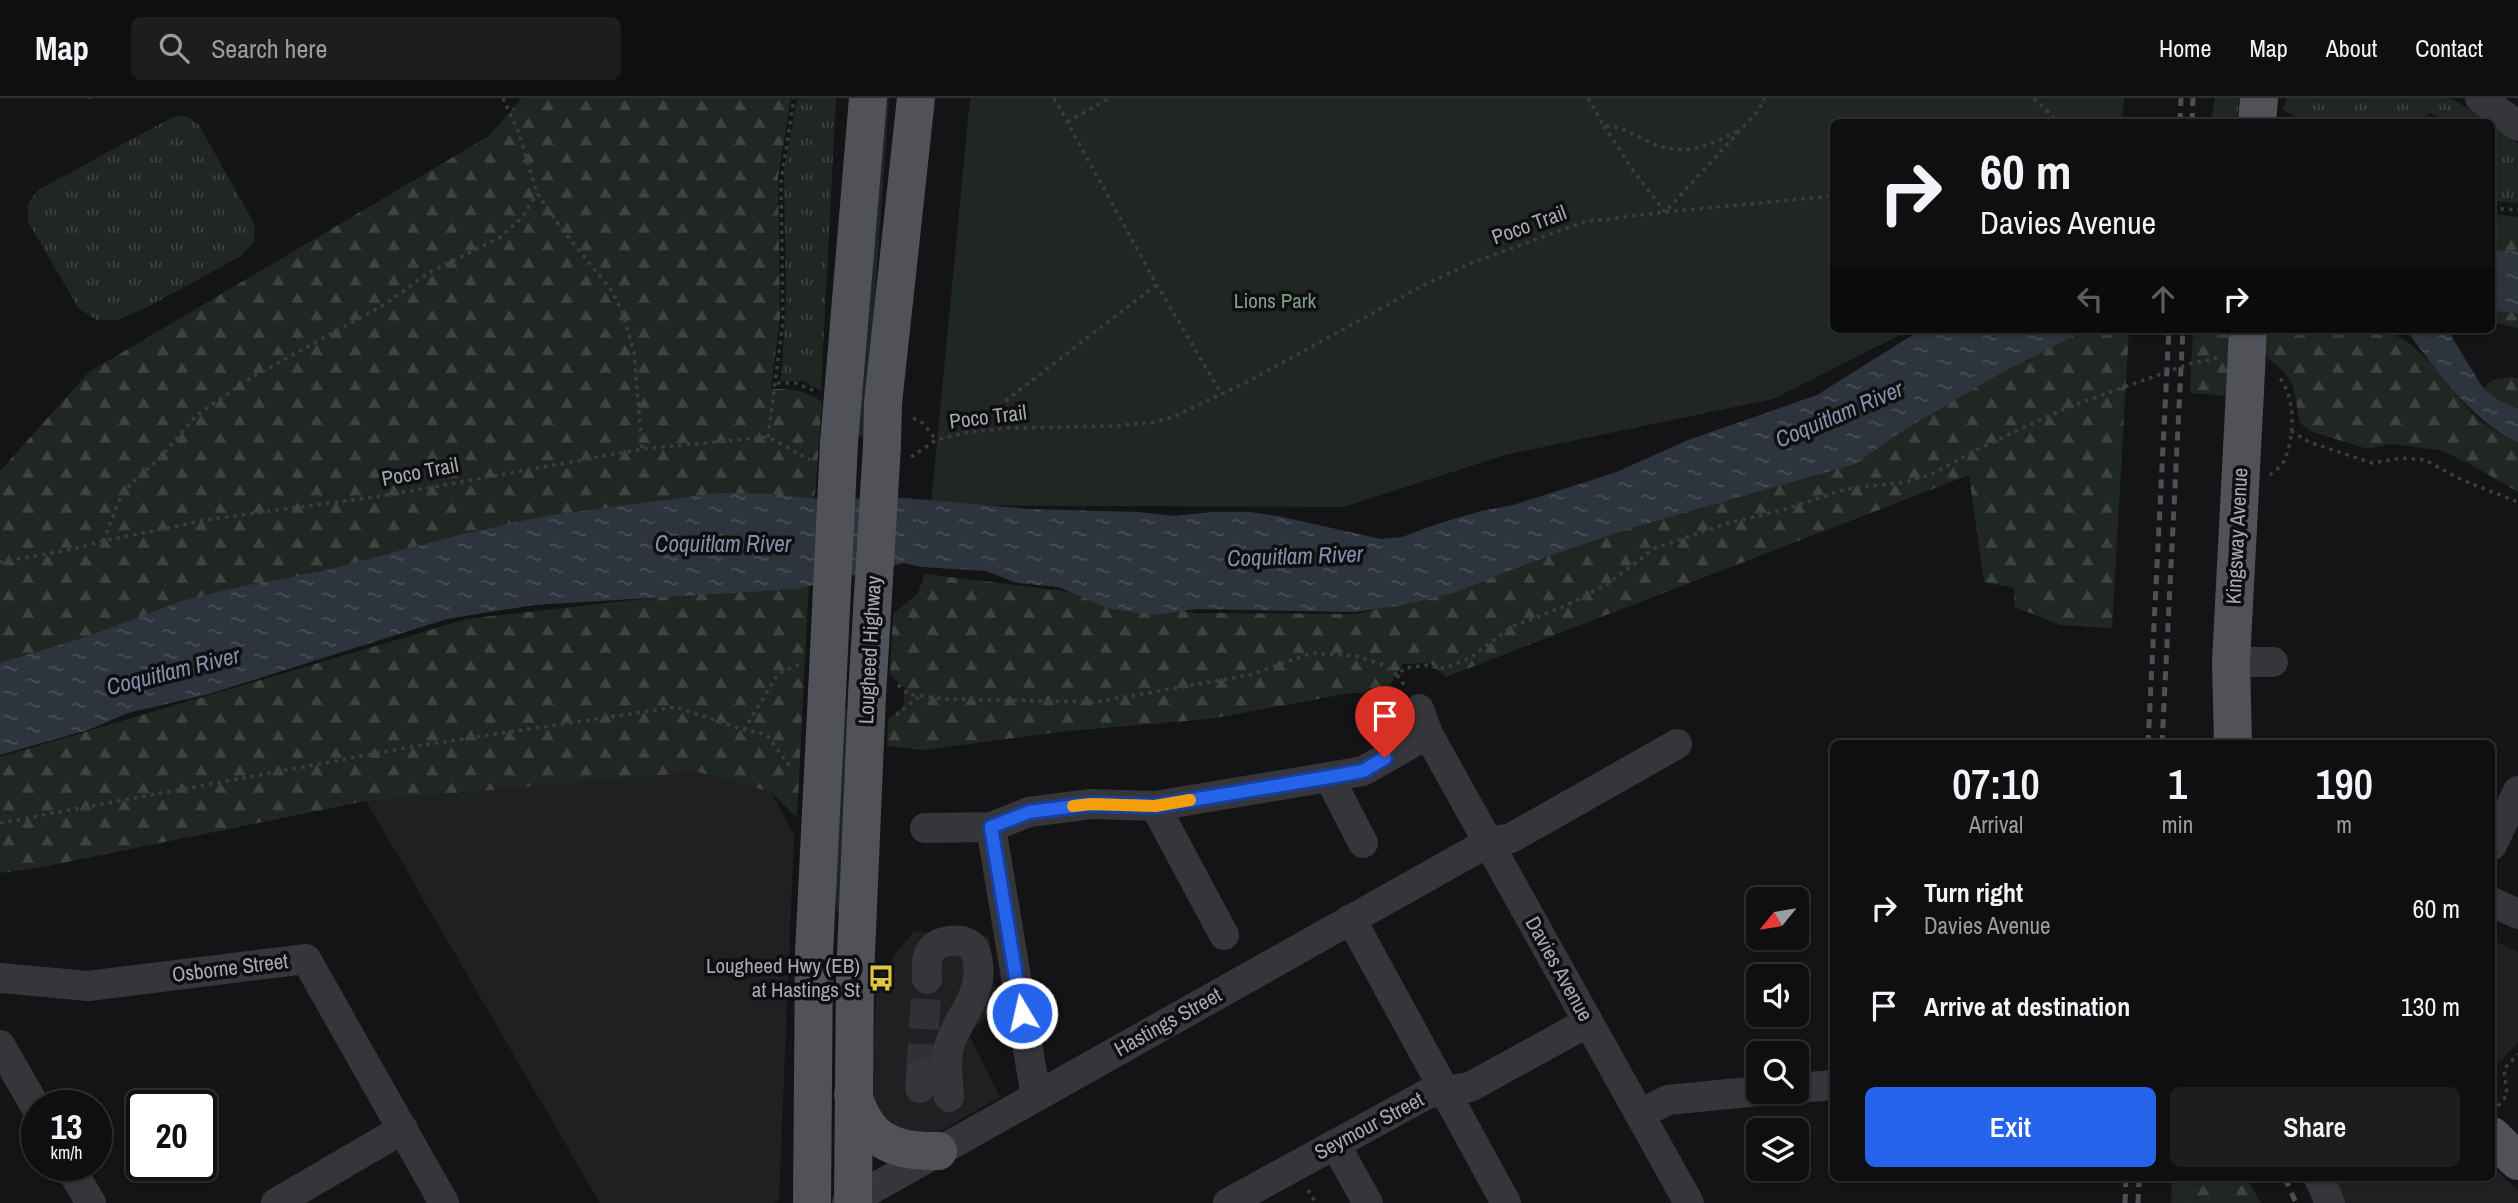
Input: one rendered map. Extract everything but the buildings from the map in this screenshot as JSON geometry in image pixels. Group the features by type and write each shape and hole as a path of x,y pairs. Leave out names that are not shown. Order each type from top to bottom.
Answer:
{"main road":[{"name":"Lougheed Highway","path":"812,1203 814,953 827,692 827,453 867,98"},
{"name":"Lougheed Highway","path":"851,1202 855,977 886,699 891,453 883,402 916,98"},
{"path":"2257,119 2259,98"},
{"name":"Kingsway Avenue","path":"2233,740 2231,662 2248,333"},
{"path":"853,1093 865,1122 884,1141 901,1149 938,1152"},
{"path":"2495,1121 2518,1161"}],"street":[{"path":"2480,98 2518,126"},
{"path":"2231,662 2273,662"},
{"name":"Davies Avenue","path":"925,828 991,827 1029,812 1091,804 1155,806 1363,771 1424,722 1689,1203"},
{"name":"Hastings Street","path":"851,1202 1489,842 1511,838 1677,744"},
{"path":"1329,777 1363,843"},
{"path":"2495,839 2518,792"},
{"path":"1155,806 1224,935"},
{"path":"991,827 1036,1097"},
{"path":"2495,903 2518,914"},
{"path":"1351,919 1506,1203"},
{"path":"927,979 927,962 934,947 960,941 968,943 975,950 979,973 976,991 951,1039 946,1061 949,1097"},
{"name":"Osborne Street","path":"0,978 88,986 306,959 444,1203"},
{"name":"Seymour Street","path":"1228,1203 1427,1094 1470,1087 1588,1022"},
{"path":"0,1045 26,1090"},
{"path":"1809,1087 1830,1084"},
{"path":"1640,1114 1668,1100 1746,1092"},
{"path":"276,1203 402,1129"},
{"path":"1335,1144 1368,1203"},
{"path":"78,1181 91,1203"},
{"path":"2320,1181 2330,1203"}],"path":[{"path":"503,98 518,131 537,193 561,228 611,290 622,311 634,352 642,449"},
{"path":"794,98 781,182 783,321 768,437 827,453"},
{"path":"1054,98 1157,285 1222,395"},
{"path":"1067,121 1110,98"},
{"path":"1588,98 1635,173 1665,212 1757,112 1765,98"},
{"path":"2034,98 2055,119"},
{"path":"1604,126 1618,126 1669,149 1690,150 1741,129"},
{"path":"103,541 123,491 159,459 197,415 260,373 387,303 428,273 499,238 523,217 537,193"},
{"name":"Poco Trail","path":"891,453 964,433 1008,428 1115,426 1155,422 1173,417 1222,395 1422,286 1471,263 1584,222 1830,196"},
{"path":"2495,208 2518,210"},
{"path":"964,433 1157,285"},
{"path":"776,383 795,383 818,393"},
{"path":"886,699 908,694 943,699 1096,702 1250,675 1312,653 1356,656 1381,664 1397,675 1405,668 1417,666 1430,665 1439,669 1447,667 1470,658 1511,627 1563,607 1606,584 1655,548 1725,524 1786,509 1846,489 1906,482 1930,475 1978,449 2066,408 2123,387"},
{"path":"907,416 923,423 936,440"},
{"path":"2291,431 2309,442 2372,463 2402,458 2425,460 2462,480 2518,502"},
{"name":"Poco Trail","path":"0,562 74,550 103,541 211,519 389,495 642,449 768,437"},
{"path":"744,730 778,674 804,662"},
{"path":"886,699 922,695"},
{"path":"0,823 416,746 676,707 744,730 766,734 797,775"},
{"path":"2495,1121 2507,1095 2504,1069 2518,1054"},
{"path":"1308,1190 1313,1202"}],"shaded area":[{"path":"698,772 771,792 794,835 779,1200 774,1203 600,1203 366,801"},
{"path":"914,931 989,937 997,1009 968,1033 1000,1097 937,1133 913,1139 875,1109 872,1087 877,978"},
{"path":"2495,941 2518,952 2518,1042 2495,1068"},
{"path":"2495,1169 2518,1191 2518,1203 2316,1203 2305,1181 2495,1181"}],"green space":[{"path":"522,98 791,98 778,177 780,317 771,389 798,391 822,402 814,506 0,669 0,471 89,372 489,136"},
{"path":"797,98 836,98 821,391 804,381 781,381 786,302 784,172"},
{"path":"880,98 889,98 868,437 854,436"},
{"name":"Lions Park","path":"970,98 2124,98 2122,119 1830,119 1830,333 1904,333 1773,399 1505,455 1344,507 931,505"},
{"path":"2215,98 2239,98 2237,119 2212,119"},
{"path":"2287,98 2450,98 2486,119 2441,119 2431,113 2420,119 2298,119 2283,109"},
{"path":"186,116 199,125 255,225 254,242 241,256 142,310 117,320 97,320 79,309 28,222 28,204 38,190 173,117"},
{"path":"2495,125 2518,144 2518,203 2495,201"},
{"path":"2495,214 2518,217 2518,251 2495,250"},
{"path":"2495,311 2518,313 2518,328 2495,323"},
{"path":"2068,333 2129,333 2112,628 2060,625 2015,607 2014,588 1984,582 1969,475 1446,677 1430,663 1403,664 1385,693 1351,693 1209,719 1068,731 924,750 887,746 888,719 903,707 905,688 890,675 893,614 918,593 925,574 1056,590 1131,605 1197,613 1357,614 1472,584"},
{"path":"2193,333 2233,333 2229,396 2190,393"},
{"path":"2267,333 2395,335 2432,364 2477,418 2518,443 2518,492 2440,450 2390,444 2368,449 2310,431 2300,423 2295,393 2289,379 2266,357"},
{"path":"2511,377 2518,379 2518,409 2497,399 2483,388 2493,380"},
{"path":"809,580 797,818 771,792 698,772 366,801 37,868 0,873 0,757 467,619"},
{"path":"839,709 854,710 843,912 837,912 834,862"},
{"path":"2172,1181 2248,1181 2261,1203 2171,1203"}],"water":[{"path":"2495,250 2518,251 2518,313 2495,311"},
{"name":"Coquitlam River","path":"1916,333 2079,333 2001,373 1907,428 1855,464 1631,528 1529,563 1453,593 1398,606 1354,612 1196,609 1155,615 1110,609 1058,587 1017,583 986,571 922,567 904,563 796,589 534,605 447,619 209,694 128,713 91,729 0,755 0,663 86,637 182,601 323,571 459,535 545,516 717,493 771,494 818,499 904,498 1028,509 1138,512 1174,516 1250,512 1381,539 1402,537 1437,524 1513,505 1614,473 1688,440 1817,395"},
{"path":"2408,333 2449,333 2483,388 2497,399 2518,409 2518,443 2484,421 2442,377"}],"tunnel":[{"path":"921,1074 927,979"}],"railway":[{"path":"2180,119 2181,98"},
{"path":"2192,119 2193,98"},
{"path":"2148,740 2169,333"},
{"path":"2162,740 2183,333"},
{"path":"2125,1203 2126,1181"},
{"path":"2138,1203 2139,1181"},
{"path":"2286,1181 2296,1203"}],"slow traffic":[{"path":"1073,806 1155,806 1190,800"}],"place":[{"name":"Lougheed Hwy (EB) at Hastings St","path":"881,978"}],"route":[{"path":"1022,1013 991,827 1029,812 1091,804 1155,806 1329,777 1363,771 1385,758"}]}
